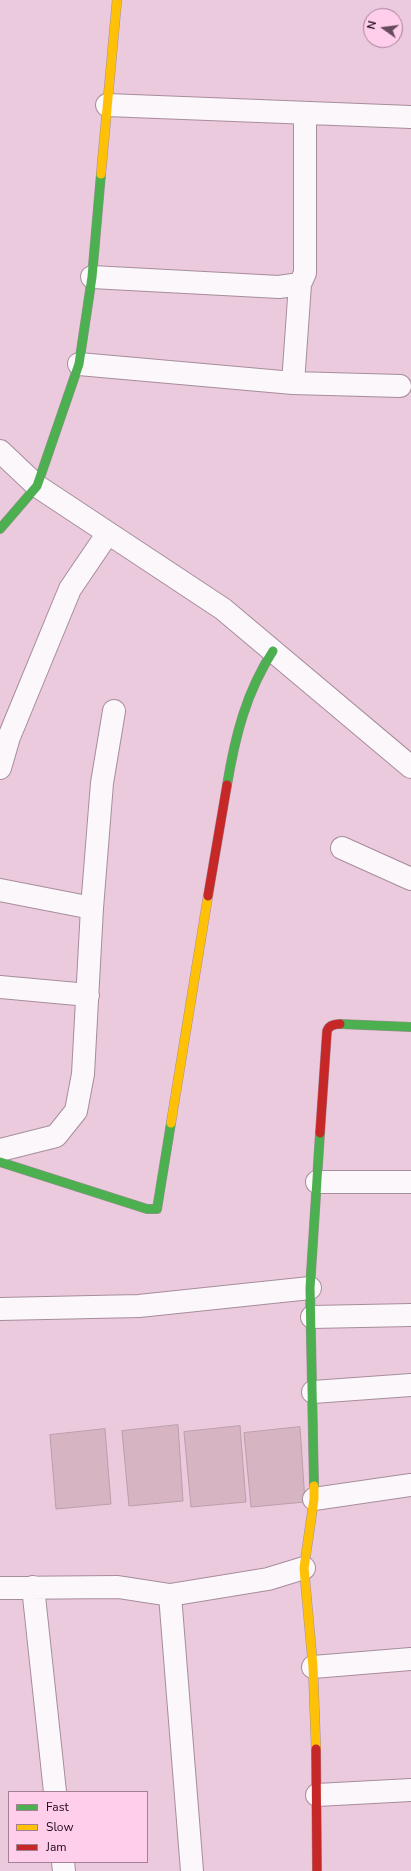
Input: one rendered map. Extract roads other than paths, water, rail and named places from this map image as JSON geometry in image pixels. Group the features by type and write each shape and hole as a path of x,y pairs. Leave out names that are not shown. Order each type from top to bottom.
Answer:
{"street":[{"path":"0,529 37,486 78,364 92,277 117,0"},
{"path":"107,105 411,118"},
{"path":"293,383 300,284 305,273 304,113"},
{"path":"92,277 279,287 300,284"},
{"path":"78,364 293,383 400,386"},
{"path":"0,451 37,486 223,609 411,767"},
{"path":"0,768 9,737 70,589 108,533"},
{"path":"0,1162 147,1209 157,1209 234,744 247,698 260,668 273,651"},
{"path":"0,1150 56,1136 76,1111 84,1074 92,908 102,783 114,711"},
{"path":"342,848 411,879"},
{"path":"0,890 92,908"},
{"path":"0,987 88,995"},
{"path":"317,1871 317,1794 313,1667 304,1568 314,1498 312,1317 310,1288 328,1028 334,1024 411,1027"},
{"path":"317,1182 411,1182"},
{"path":"0,1309 139,1306 310,1288"},
{"path":"312,1317 411,1315"},
{"path":"313,1392 411,1385"},
{"path":"314,1498 411,1484"},
{"path":"0,1588 118,1587 170,1596 268,1580 304,1568"},
{"path":"33,1587 55,1791"},
{"path":"170,1596 192,1871"},
{"path":"313,1667 411,1659"},
{"path":"317,1794 411,1790"}]}
